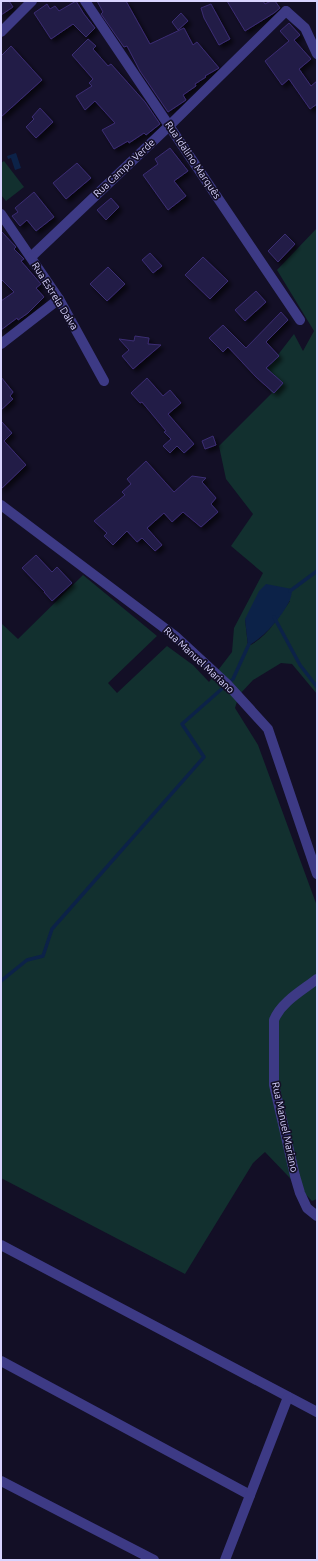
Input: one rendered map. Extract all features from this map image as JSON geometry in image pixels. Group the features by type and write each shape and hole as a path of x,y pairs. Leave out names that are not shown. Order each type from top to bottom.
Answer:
{"street":[{"path":"1,32 32,1"},
{"name":"Rua Idalino Marquês","path":"85,1 300,320"},
{"path":"286,6 305,28 317,54"},
{"name":"Rua Campo Verde","path":"31,257 170,125 286,6"},
{"name":"Rua Estrela Dalva","path":"1,214 59,299 104,381"},
{"path":"1,344 59,299"},
{"name":"Rua Manuel Mariano","path":"1,505 175,636 228,685 268,729 317,874"},
{"name":"Rua Manuel Mariano","path":"317,979 283,1006 277,1012 274,1020 274,1085 300,1193 307,1208 317,1216"},
{"path":"1,1245 317,1412"},
{"path":"1,1361 250,1495"},
{"path":"225,1560 288,1397"},
{"path":"1,1481 154,1560"}],"green space":[{"path":"4,161 24,187 6,201 1,195 1,163"},
{"path":"317,228 317,694 292,664 281,663 253,680 239,695 235,708 258,745 317,906 317,1199 312,1201 265,1152 253,1163 185,1274 1,1178 1,623 18,639 83,575 157,636 108,683 117,693 167,646 193,665 209,682 232,652 234,628 263,573 231,546 253,514 226,479 219,446 272,393 260,378 294,334 303,351 314,331 277,270","holes":["290,601 266,633 255,643 248,646 245,619"]}],"water":[{"path":"16,153 21,168 15,170 11,158 8,159 7,156"},
{"path":"266,584 292,589 291,597 271,627 260,638 248,646 245,619 259,591"}],"building":[{"path":"1,1 9,1 13,7 1,15"},
{"path":"76,1 95,28 86,37 73,24 51,39 34,13 47,4 50,9 55,6 59,11"},
{"path":"97,1 126,1 150,44 184,28 193,45 197,42 219,68 195,84 196,86 183,95 186,100 168,112 140,71 127,46 124,47 101,14 103,12"},
{"path":"227,1 263,1 265,4 275,1 280,8 245,31"},
{"path":"211,4 230,39 219,45 204,18 201,8"},
{"path":"181,13 188,21 178,30 172,22"},
{"path":"289,23 300,35 294,40 311,59 299,69 311,86 317,81 317,104 310,109 289,79 282,85 265,61 289,41 280,31"},
{"path":"88,39 96,46 93,49 108,66 111,64 145,102 160,124 146,135 144,133 129,143 128,141 114,149 102,130 115,123 95,101 85,110 76,96 92,86 89,83 93,79 72,55"},
{"path":"11,46 42,80 1,117 1,56"},
{"path":"40,108 53,122 36,138 26,127 34,119 32,117"},
{"path":"170,148 188,171 174,181 186,196 168,210 143,175 158,164 155,159"},
{"path":"77,163 91,178 66,199 53,183"},
{"path":"34,192 54,217 36,231 27,220 20,226 12,216 18,212 15,208"},
{"path":"111,198 119,207 106,220 97,210"},
{"path":"1,231 16,247 14,249 24,259 21,261 41,284 36,288 44,297 28,313 18,320 17,318 1,330 1,301 14,292 1,279"},
{"path":"285,234 295,244 278,262 268,251"},
{"path":"150,253 162,266 153,273 142,260"},
{"path":"203,257 228,281 210,299 185,275"},
{"path":"108,267 125,284 107,301 90,284"},
{"path":"256,291 266,302 245,321 235,310"},
{"path":"281,312 288,320 266,342 279,356 266,368 283,383 274,393 256,377 228,347 223,352 209,338 223,325 246,348"},
{"path":"135,336 149,338 148,344 161,345 133,369 122,356 129,350 119,339 134,341"},
{"path":"1,377 13,392 10,396 13,399 1,410"},
{"path":"147,378 163,396 170,390 181,403 168,414 194,444 184,453 177,446 170,453 163,446 171,439 142,402 140,403 131,393"},
{"path":"1,421 12,433 4,441 26,465 1,489"},
{"path":"213,436 216,445 205,449 202,441"},
{"path":"146,461 174,492 192,476 206,478 202,482 216,498 211,504 218,512 201,527 183,512 172,522 164,513 147,528 162,545 155,551 142,538 137,542 127,531 113,545 104,536 107,533 94,521 125,495 122,492 131,484 127,479"},
{"path":"36,555 52,572 57,567 72,583 52,601 22,568"}],"waterway":[{"path":"290,591 317,571"},
{"path":"274,617 300,665 317,687"},
{"path":"1,981 27,960 43,956 52,929 204,757 182,724 233,679 249,644"}]}
